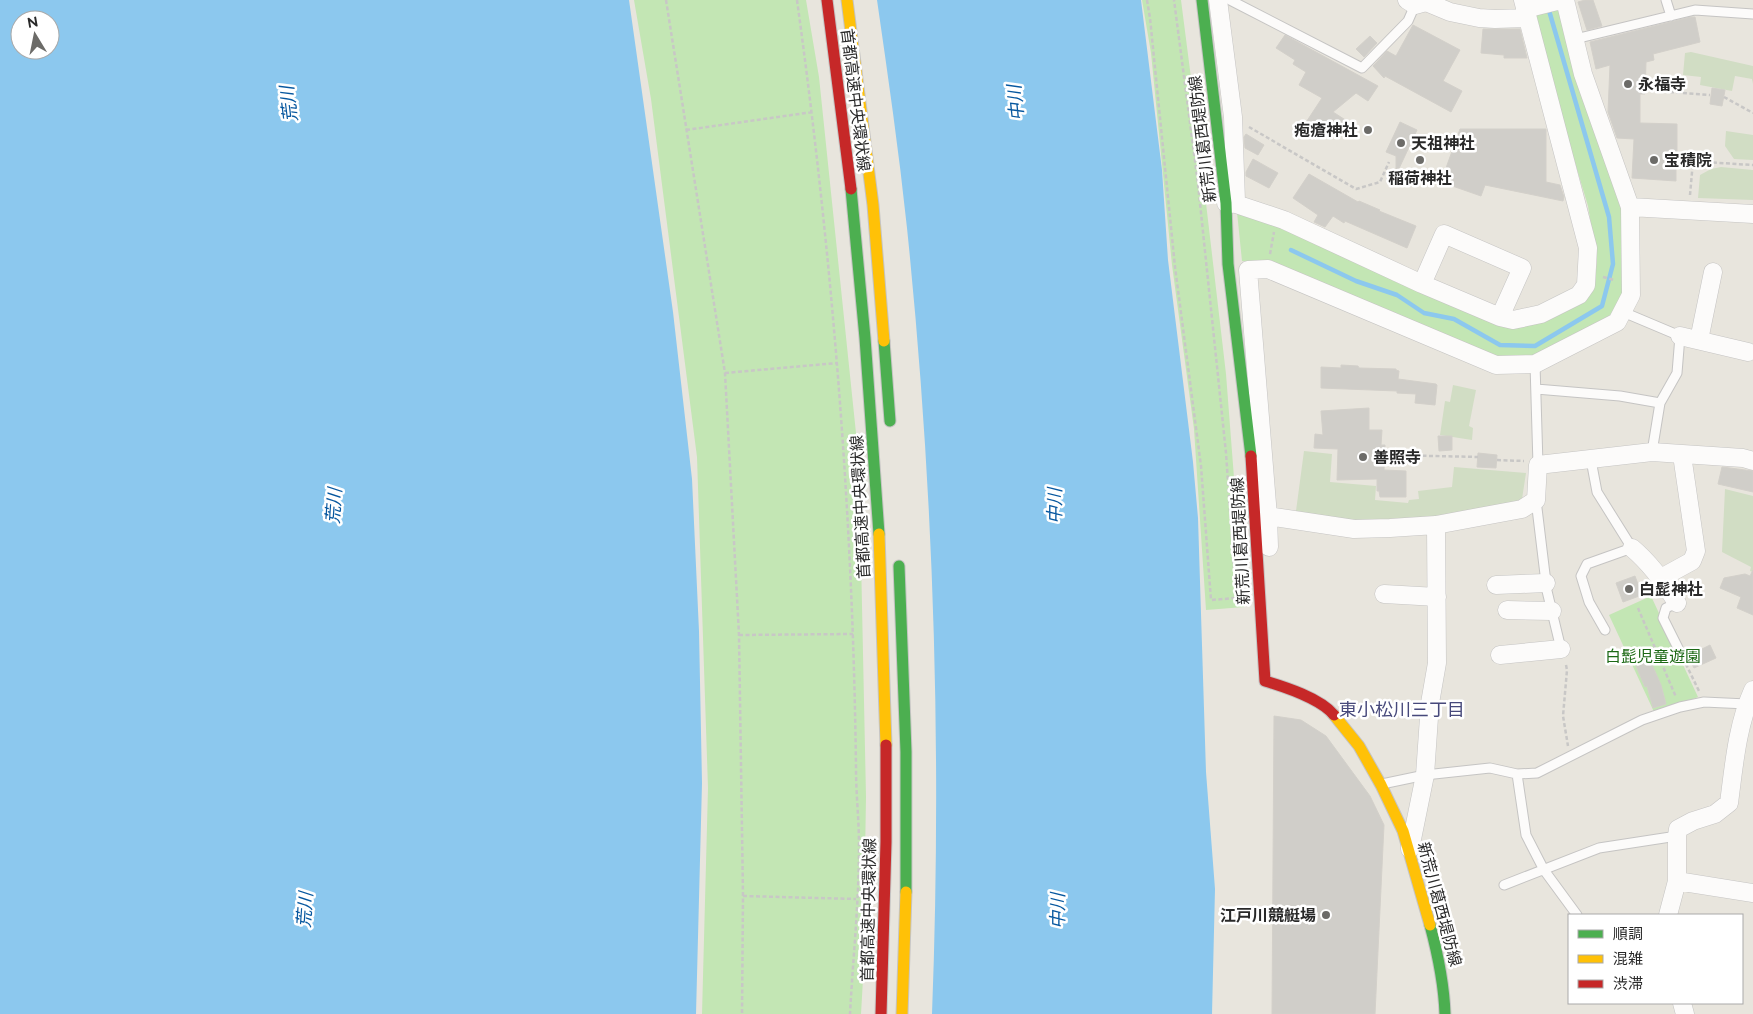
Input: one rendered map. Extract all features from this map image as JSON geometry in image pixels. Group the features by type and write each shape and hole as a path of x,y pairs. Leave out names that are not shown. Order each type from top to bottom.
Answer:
{"main road":[{"name":"首都高速中央環状線","path":"827,0 853,207 866,352 878,530 887,784 881,1014"},
{"name":"首都高速中央環状線","path":"847,0 860,89 873,205 891,434"},
{"name":"新荒川葛西堤防線","path":"1202,0 1231,203 1228,264 1255,432 1252,461 1265,681 1294,690 1329,709 1359,746 1381,785 1395,812 1410,852 1440,958 1445,1014"},
{"path":"898,558 904,664 906,780 906,896 902,1014"}],"street":[{"path":"1274,685 1268,516 1255,432 1248,270 1268,269 1496,365 1535,364 1617,322 1631,295 1630,207 1583,74 1575,39 1560,1 1479,18 1450,12 1426,2 1411,2"},
{"path":"1222,2 1233,118 1231,203 1277,218 1422,284 1500,317 1512,320 1541,314 1578,294 1586,285 1588,248 1527,9"},
{"path":"1630,207 1753,214"},
{"path":"1422,284 1444,234 1522,268 1500,317"},
{"path":"1698,340 1713,272"},
{"path":"1680,336 1748,352"},
{"path":"1268,516 1354,528 1436,525 1522,509 1536,500 1538,463 1591,460 1652,452 1743,458 1753,461"},
{"path":"1661,578 1692,561 1696,551 1682,455"},
{"path":"1410,852 1425,775 1430,703 1437,663 1436,525"},
{"path":"1632,548 1661,578 1677,603"},
{"path":"1496,585 1546,583"},
{"path":"1384,594 1437,597"},
{"path":"1507,610 1552,611"},
{"path":"1500,655 1562,648"},
{"path":"1668,914 1677,881 1678,830 1693,821 1715,814 1729,803 1735,754 1750,697"},
{"path":"1677,881 1753,893"}],"lane":[{"path":"1666,0 1671,16"},
{"path":"1222,2 1362,68 1408,21 1411,2"},
{"path":"1575,39 1695,10 1753,14"},
{"path":"1623,312 1680,336 1677,373 1660,402 1652,452"},
{"path":"1535,364 1538,463"},
{"path":"1536,389 1620,396 1660,402"},
{"path":"1591,460 1597,492 1632,548 1587,564 1582,576 1589,602 1605,630"},
{"path":"1536,500 1546,583 1562,648"},
{"path":"1677,603 1666,608 1663,618 1678,648"},
{"path":"1381,785 1425,775 1490,768 1516,774 1537,773 1642,720 1680,707 1704,702 1750,697"},
{"path":"1516,774 1526,835 1544,870 1576,914"},
{"path":"1504,885 1599,848 1677,836"}],"path":[{"path":"666,0 725,373 739,635 743,896 742,1014"},
{"path":"797,0 813,112 837,363 848,517 859,846 850,1014"},
{"path":"1147,0 1175,268 1201,466 1211,600 1236,598 1226,453 1198,184 1174,0"},
{"path":"1657,91 1710,95"},
{"path":"1724,97 1753,113"},
{"path":"686,130 813,112"},
{"path":"1233,118 1356,189 1380,182 1390,162"},
{"path":"1687,161 1753,165"},
{"path":"1690,202 1693,161"},
{"path":"1268,269 1277,218"},
{"path":"1586,274 1631,284"},
{"path":"725,373 837,363"},
{"path":"1390,455 1478,457"},
{"path":"1496,460 1538,463"},
{"path":"1638,608 1680,707"},
{"path":"739,635 853,634"},
{"path":"1562,648 1567,670 1563,716 1570,756"},
{"path":"1678,648 1704,702"},
{"path":"743,896 856,899"}],"green space":[{"path":"634,0 806,0 819,77 859,462 866,797 861,1014 702,1014 708,788 697,457 651,99"},
{"path":"1142,0 1181,0 1226,374 1244,607 1206,610 1194,429 1172,265 1151,53"},
{"path":"1558,0 1626,209 1628,285 1620,311 1535,360 1497,361 1272,264 1242,261 1237,212 1276,222 1505,323 1595,280 1597,261 1588,206 1531,16"},
{"path":"1691,52 1753,66 1753,84 1752,79 1735,76 1732,91 1700,85 1701,77 1683,75 1685,53"},
{"path":"1726,131 1753,135 1753,160 1734,159 1725,146"},
{"path":"1721,167 1753,170 1753,200 1698,198 1700,175 1711,169"},
{"path":"1453,385 1476,390 1469,426 1473,428 1472,440 1440,435 1445,401 1450,402"},
{"path":"1304,451 1332,454 1330,482 1376,486 1375,500 1408,503 1409,500 1419,499 1418,491 1452,487 1454,467 1526,473 1522,499 1513,503 1429,517 1364,522 1296,511"},
{"path":"1725,489 1753,496 1753,572 1750,571 1751,567 1722,552"},
{"name":"白髭児童遊園","path":"1651,596 1698,697 1655,714 1609,615"}],"water":[{"name":"荒川","path":"0,0 629,0 673,312 692,479 699,631 702,783 696,1014 0,1014"},
{"name":"中川","path":"877,0 1141,0 1162,170 1168,260 1193,462 1198,518 1206,772 1215,889 1212,1014 932,1014 935,916 936,719 924,424 907,228"}],"building":[{"path":"1593,0 1602,26 1587,30 1578,2"},
{"path":"1695,17 1700,42 1653,54 1654,60 1646,62 1645,94 1640,94 1640,123 1677,124 1677,152 1680,152 1679,168 1676,168 1676,181 1632,178 1634,139 1617,138 1608,112 1610,65 1596,69 1590,42"},
{"path":"1413,25 1460,50 1443,81 1462,91 1451,112 1385,76 1384,78 1373,66 1387,51 1396,56"},
{"path":"1483,29 1520,29 1527,58 1504,58 1504,55 1481,53"},
{"path":"1285,35 1378,86 1368,101 1356,93 1333,112 1347,121 1340,134 1332,133 1329,139 1314,130 1312,135 1301,130 1322,98 1299,85 1306,72 1293,64 1295,60 1276,48"},
{"path":"1370,36 1377,43 1364,57 1356,49"},
{"path":"1712,88 1725,90 1722,106 1710,104"},
{"path":"1400,122 1417,130 1396,175 1396,156 1386,152"},
{"path":"1460,129 1546,129 1546,182 1560,185 1564,197 1563,201 1485,185 1481,196 1441,182"},
{"path":"1246,134 1264,145 1258,155 1245,148 1244,137"},
{"path":"1253,159 1278,173 1269,188 1246,176 1246,172"},
{"path":"1309,174 1358,202 1416,226 1407,248 1345,221 1344,223 1333,216 1325,227 1314,222 1318,215 1293,198"},
{"path":"1341,365 1358,366 1359,368 1396,369 1399,371 1398,379 1436,384 1435,405 1415,403 1416,394 1397,393 1397,391 1321,388 1321,367 1341,368"},
{"path":"1369,408 1369,430 1382,430 1381,445 1385,445 1384,470 1406,471 1406,497 1380,497 1379,491 1377,491 1377,479 1337,480 1338,449 1314,448 1315,434 1323,435 1321,411"},
{"path":"1438,436 1452,436 1452,450 1439,451"},
{"path":"1478,453 1497,455 1496,468 1477,467"},
{"path":"1722,467 1753,471 1753,492 1718,484"},
{"path":"1753,570 1753,615 1737,608 1741,597 1720,588 1724,578 1745,574 1750,576"},
{"path":"1635,576 1642,595 1623,602 1616,583"},
{"path":"1710,645 1716,658 1694,668 1688,656"},
{"path":"1650,660 1661,685 1666,704 1653,708 1647,686 1645,687 1636,666"},
{"name":"江戸川競艇場","path":"1274,716 1301,720 1326,736 1370,796 1384,825 1375,1014 1272,1014"}],"waterway":[{"path":"1291,250 1356,281 1397,295 1424,313 1454,319 1500,345 1535,346 1602,306 1613,264 1609,217 1548,7"}],"traffic: fast":[{"path":"1202,0 1226,203 1228,264 1251,456"},
{"path":"851,189 865,338 879,534"},
{"path":"884,341 890,421"},
{"path":"899,566 906,752 906,892"},
{"path":"1430,925 1440,969 1445,1014"}],"traffic: slow":[{"path":"847,0 873,205 884,341"},
{"path":"879,534 886,745"},
{"path":"1334,715 1359,746 1381,785 1403,831 1430,925"},
{"path":"902,1014 906,892"}],"traffic: jam":[{"path":"827,0 851,189"},
{"path":"1251,456 1265,681 1311,698 1334,715"},
{"path":"881,1014 886,842 886,745"}],"place":[{"name":"永福寺","path":"1628,84"},
{"name":"疱瘡神社","path":"1368,130"},
{"name":"天祖神社","path":"1401,143"},
{"name":"稲荷神社","path":"1420,160"},
{"name":"宝積院","path":"1654,160"},
{"name":"善照寺","path":"1363,457"},
{"name":"白髭神社","path":"1629,589"},
{"name":"江戸川競艇場","path":"1326,915"}],"district":[{"name":"東小松川三丁目","path":"1402,710"}]}
